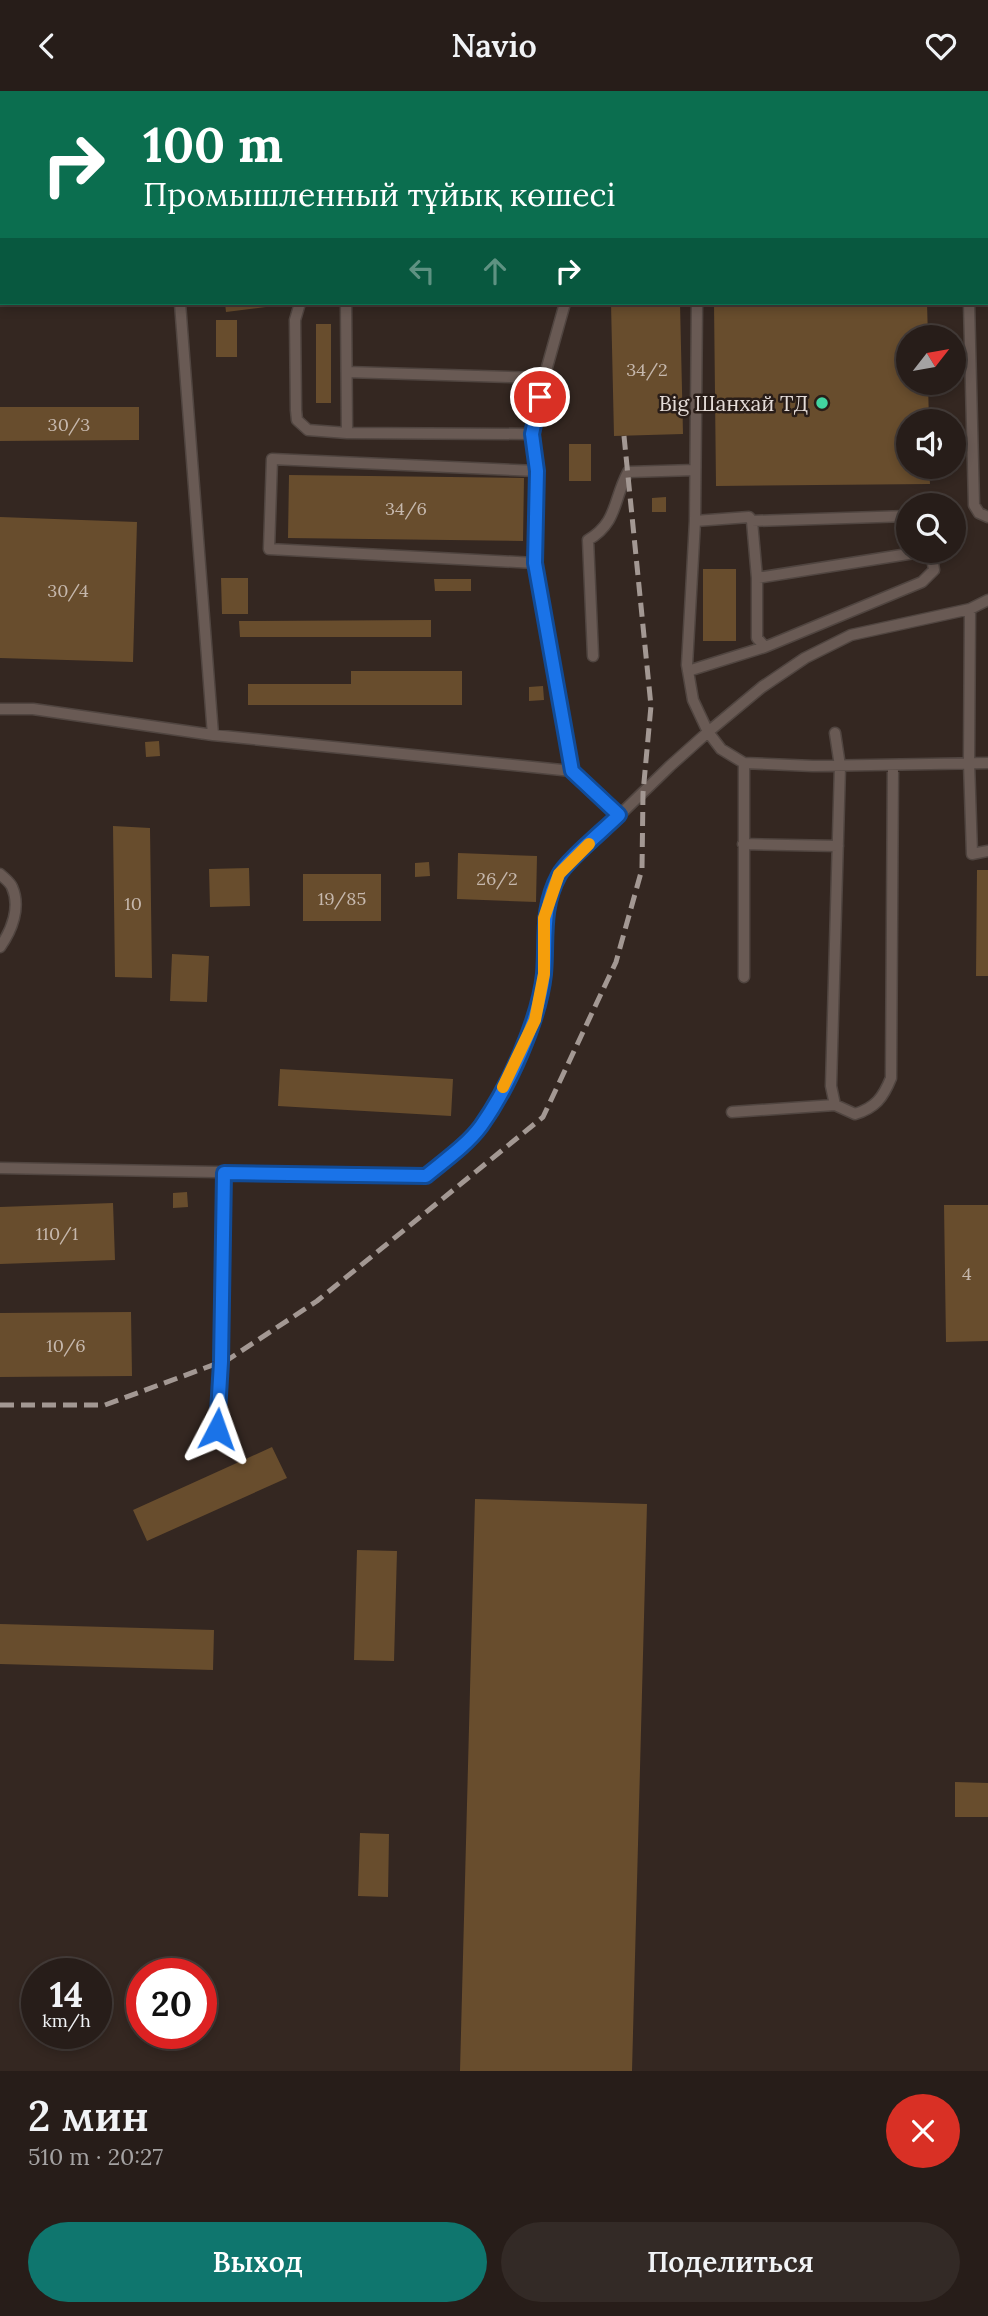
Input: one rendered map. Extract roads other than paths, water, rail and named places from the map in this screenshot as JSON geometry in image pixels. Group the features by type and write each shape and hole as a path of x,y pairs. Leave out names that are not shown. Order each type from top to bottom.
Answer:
{"lane":[{"path":"180,305 214,735"},
{"path":"299,305 295,320 297,420 308,430 347,433 532,434"},
{"path":"346,305 347,433"},
{"path":"564,305 532,434 537,471 535,563 572,771 619,815"},
{"path":"697,305 695,521 688,671 693,700 708,732 721,749 744,763 840,766 988,763"},
{"path":"969,305 974,505 979,513 988,517"},
{"path":"347,372 544,378"},
{"path":"535,563 269,549 269,537 272,459 537,471"},
{"path":"593,656 588,540 602,532 613,514 619,488 628,472 695,470"},
{"path":"752,521 896,516"},
{"path":"695,521 749,517 752,521 757,578 757,638 765,647"},
{"path":"757,578 896,556"},
{"path":"688,671 765,647 922,582 934,570 932,563"},
{"path":"0,1168 426,1176 480,1126 509,1077 535,1020 544,974 544,918 559,874 708,732 762,687 794,665 851,635 970,609 988,600"},
{"path":"970,609 969,763 972,854 988,851"},
{"path":"0,709 33,709 214,735 572,771"},
{"path":"835,733 840,766 831,1086 835,1105"},
{"path":"744,763 744,977"},
{"path":"732,1112 835,1105 855,1114 869,1110 885,1093 891,1079 893,765"},
{"path":"743,844 838,846"},
{"path":"0,874 12,885 16,911 6,939 0,947"},
{"path":"217,1429 221,1362 224,1173"}],"railway":[{"path":"0,1405 105,1405 229,1359 317,1301 543,1117 616,962 642,869 643,793 651,706 624,436"}],"place":[{"name":"Big Шанхай ТД","path":"822,403"}]}
